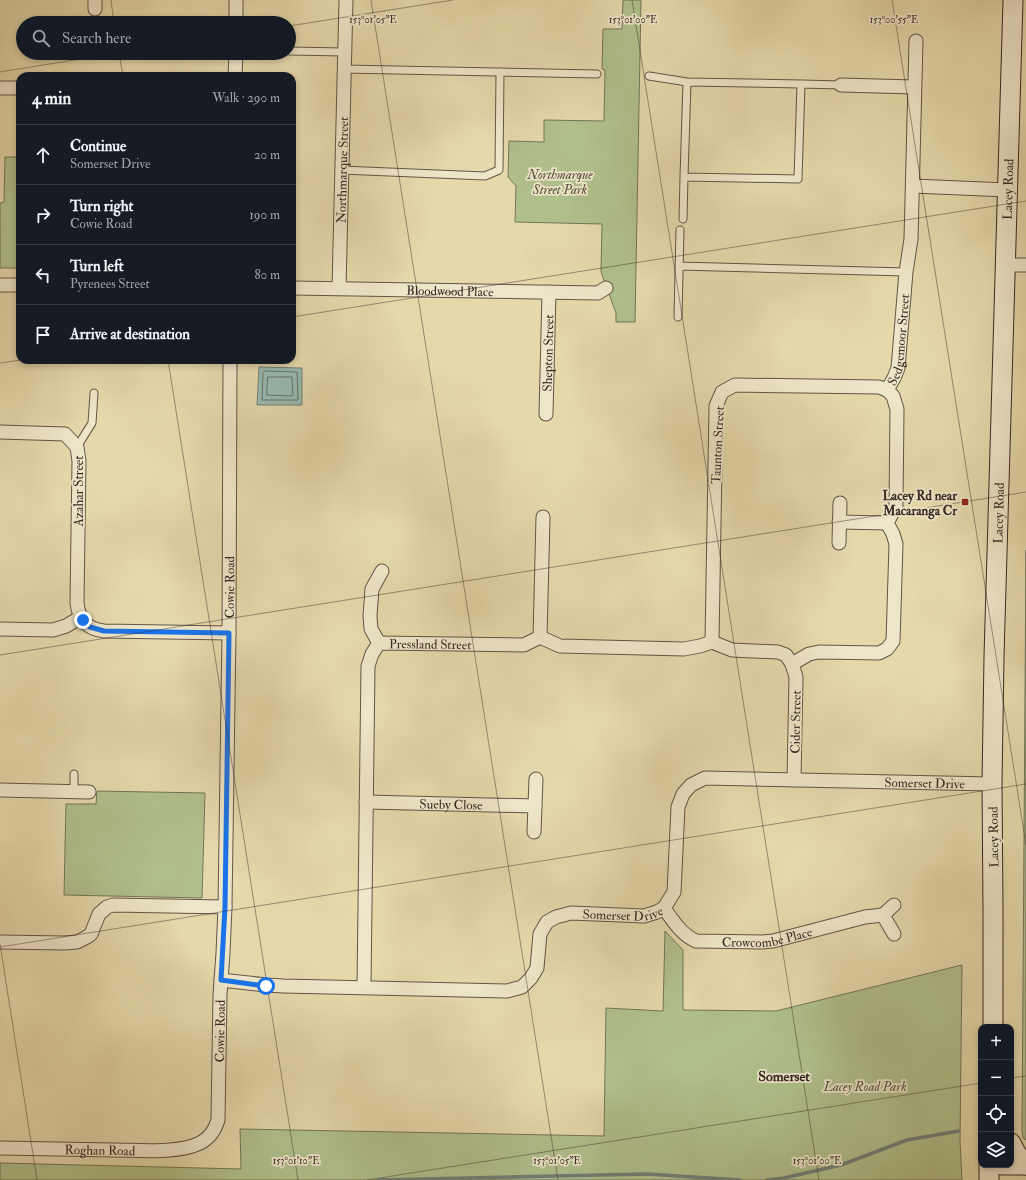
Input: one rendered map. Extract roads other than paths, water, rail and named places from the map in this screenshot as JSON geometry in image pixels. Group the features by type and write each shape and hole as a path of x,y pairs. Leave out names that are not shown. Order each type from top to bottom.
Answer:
{"street":[{"path":"236,0 236,16"},
{"name":"Northmarque Street","path":"339,288 346,0"},
{"name":"Lacey Road","path":"992,1024 994,910 992,784 994,650 1013,0"},
{"name":"Sedgemoor Street","path":"887,523 896,506 897,409 893,396 887,390 898,368 906,272 911,239 916,41"},
{"path":"235,72 236,60"},
{"path":"841,85 914,87"},
{"path":"0,88 16,88"},
{"path":"913,186 1007,190"},
{"path":"1006,265 1026,265"},
{"path":"0,285 16,285"},
{"name":"Bloodwood Place","path":"296,288 598,293 606,288"},
{"name":"Shepton Street","path":"546,414 549,292"},
{"name":"Cowie Road","path":"200,1143 214,1132 218,1120 221,980 225,907 229,633 230,364"},
{"name":"Taunton Street","path":"712,642 716,406 722,392 735,384 879,387 887,390"},
{"name":"Azahar Street","path":"0,432 65,434 77,447 79,461 77,607 81,617"},
{"path":"839,543 840,503"},
{"path":"543,517 540,637 560,646 684,649 712,642 732,650 778,652 786,655 792,664 809,654 820,652 879,653 887,649 893,641 896,544 893,534 887,523 839,522"},
{"path":"379,643 371,629 370,616 372,589 382,571"},
{"path":"0,629 53,630 66,626 81,617 90,627 99,630 229,633"},
{"name":"Pressland Street","path":"364,987 368,666 372,654 379,643 524,645 540,637"},
{"name":"Cider Street","path":"792,664 796,677 794,780"},
{"name":"Somerset Drive","path":"221,980 266,986 507,991 522,987 531,978 537,968 540,934 547,922 556,917 571,914 644,916 664,908 674,892 678,807 683,794 691,785 705,778 992,784"},
{"path":"534,832 536,779"},
{"path":"0,790 89,792"},
{"name":"Sueby Close","path":"366,802 535,806"},
{"path":"0,942 77,942 91,934 99,914 107,907 113,905 225,907"},
{"path":"894,905 883,915 894,934"},
{"name":"Crowcombe Place","path":"664,908 676,925 688,937 696,941 773,941 865,917 883,915"},
{"name":"Roghan Road","path":"0,1148 159,1150 186,1147 200,1143"},
{"path":"1014,1148 1026,1165"},
{"path":"1014,1165 1026,1165"},
{"path":"989,1168 989,1180"}],"lane":[{"path":"296,51 344,52"},
{"path":"344,69 597,74"},
{"path":"342,170 485,176 499,170 500,72"},
{"path":"649,76 687,82 841,85"},
{"path":"683,219 687,82"},
{"path":"684,177 798,179 801,84"},
{"path":"678,317 680,230"},
{"path":"680,266 906,272"},
{"path":"77,447 92,423 94,393"},
{"path":"74,774 74,791"}],"water":[{"path":"259,367 302,368 302,405 257,405"}],"waterway":[{"path":"767,1180 784,1178 841,1165 907,1140 959,1131"},
{"path":"379,1180 647,1174 740,1180"}],"place":[{"name":"Lacey Rd near Macaranga Cr","path":"965,502"}],"district":[{"name":"Somerset","path":"784,1076"}],"park label":[{"name":"Northmarque Street Park","path":"560,182"},
{"name":"Lacey Road Park","path":"865,1086"}]}
